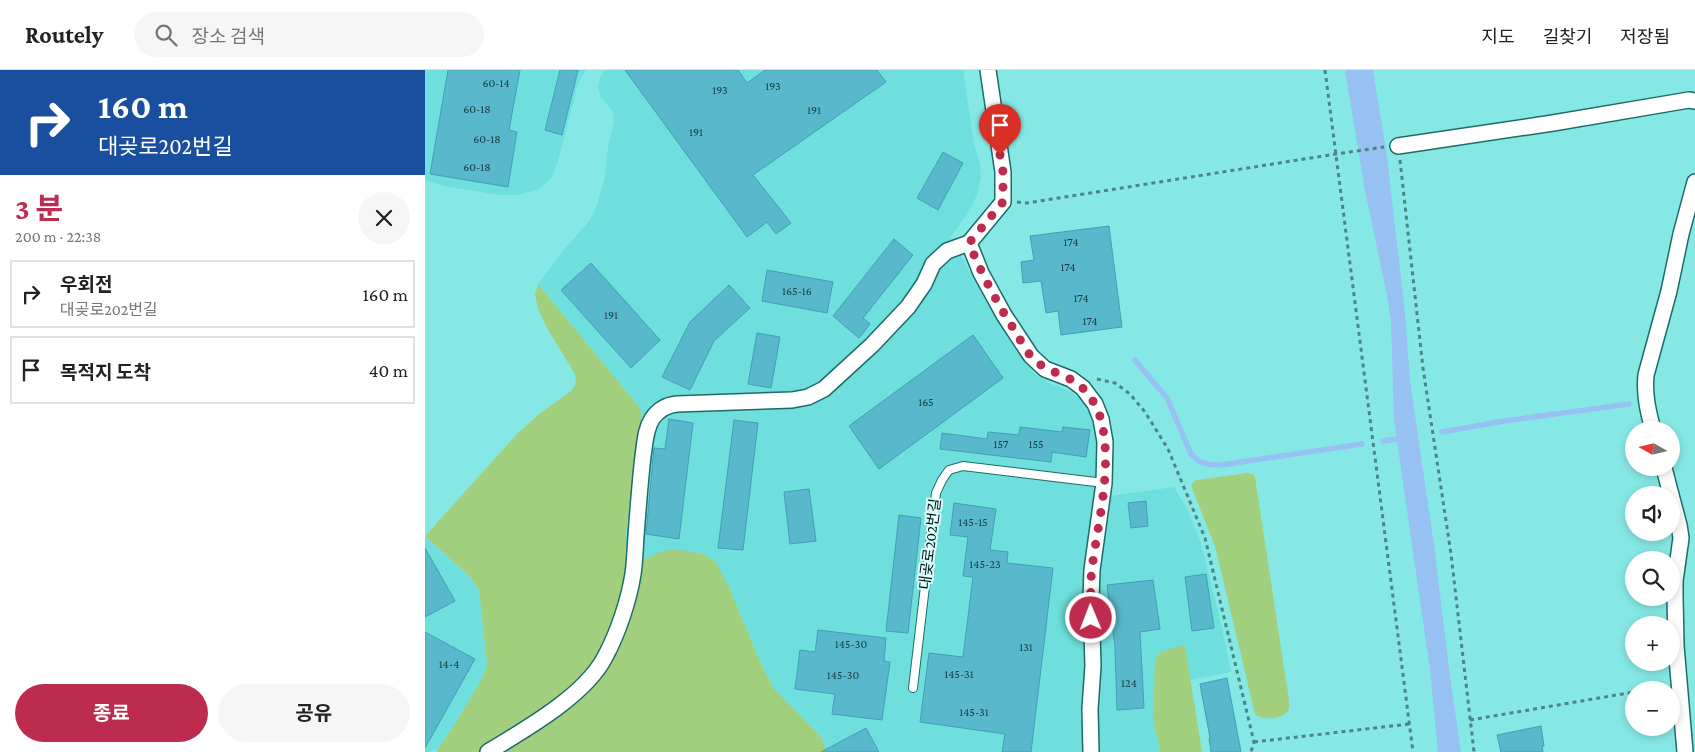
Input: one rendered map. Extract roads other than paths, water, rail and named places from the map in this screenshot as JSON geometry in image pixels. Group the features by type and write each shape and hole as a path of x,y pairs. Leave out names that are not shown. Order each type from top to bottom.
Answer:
{"street":[{"path":"488,752 544,717 589,678 605,658 628,598 633,573 646,434 651,420 658,412 667,405 792,400 808,397 824,389 872,345 907,307 924,284 933,264 947,251 969,243 1003,202 1003,172 988,70"},
{"path":"1398,146 1689,100 1695,101"},
{"path":"1651,421 1646,401 1646,374 1669,291 1681,234 1695,182"},
{"path":"969,243 981,273 1004,315 1031,356 1045,369 1071,379 1083,388 1095,404 1101,419 1105,442 1104,483 1092,570 1093,666 1091,752"},
{"path":"1680,532 1681,538 1675,581 1676,646 1685,752"}],"lane":[{"name":"대곶로202번길","path":"913,688 936,493 949,470 963,466 1104,483"}],"waterway":[{"path":"1135,360 1167,398 1191,454 1205,463 1221,465 1362,444"},
{"path":"1442,432 1504,421 1629,404"},
{"path":"1383,441 1404,438"}]}
